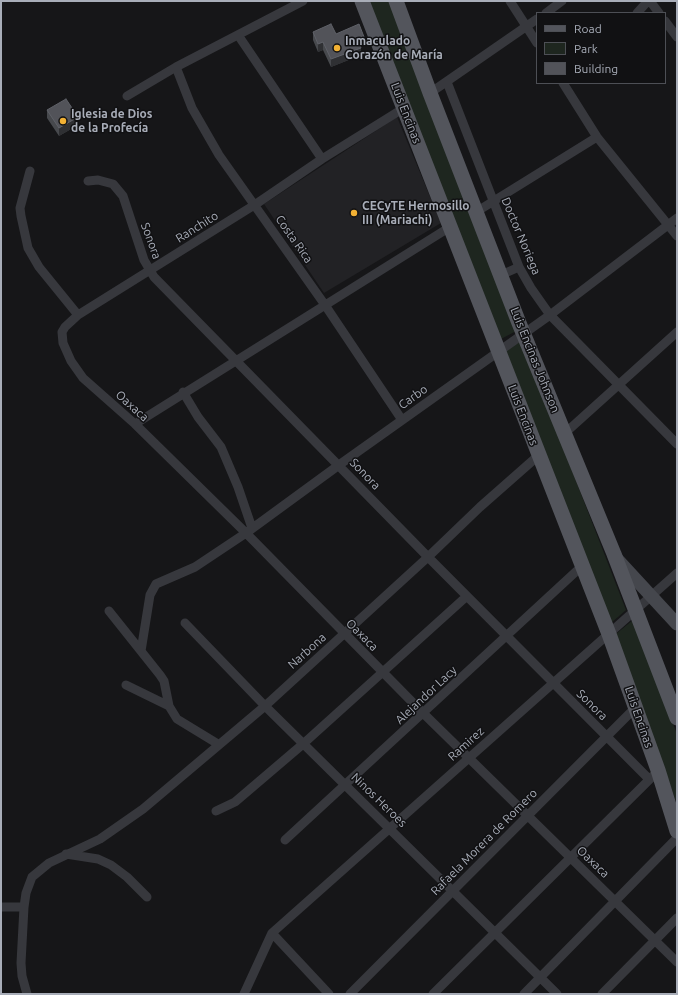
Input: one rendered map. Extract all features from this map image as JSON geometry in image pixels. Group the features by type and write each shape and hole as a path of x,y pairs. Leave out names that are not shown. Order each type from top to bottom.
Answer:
{"main road":[{"name":"Luis Encinas","path":"362,1 609,634 636,707 654,775 677,831"},
{"name":"Luis Encinas Johnson","path":"396,1 476,212 564,434 614,554 677,718"},
{"path":"614,554 677,624"}],"street":[{"path":"127,96 176,67 304,1"},
{"path":"510,1 536,41"},
{"path":"547,12 562,1"},
{"path":"639,12 649,1 658,12"},
{"path":"430,94 536,21"},
{"path":"666,22 677,37"},
{"path":"238,35 322,159"},
{"name":"Costa Rica","path":"176,67 192,108 204,130 326,305 402,420"},
{"name":"Doctor Noriega","path":"447,82 519,267 530,288 550,316 677,444"},
{"path":"564,84 597,137 677,236"},
{"name":"Ranchito","path":"78,315 256,204 322,159 404,108"},
{"path":"476,212 597,137"},
{"path":"30,171 20,208 28,248 40,267 78,315"},
{"name":"Sonora","path":"88,181 98,180 113,184 123,196 139,247 149,270 338,465 553,683 607,736 654,775"},
{"name":"Carbo","path":"141,651 150,595 156,584 195,567 249,531 338,465 550,316 677,218"},
{"path":"134,424 183,392 450,227"},
{"path":"501,275 519,267"},
{"name":"Oaxaca","path":"78,315 65,326 62,332 63,343 71,361 83,378 249,531 382,672 677,962"},
{"path":"564,434 618,383 677,332"},
{"path":"183,392 198,417 221,447 238,488 249,531"},
{"name":"Narbona","path":"27,994 22,976 24,907 26,893 32,877 49,863 104,836 144,809 218,744 265,706 428,557 480,507 540,455"},
{"name":"Alejandor Lacy","path":"285,840 347,785 582,566"},
{"name":"Ramirez","path":"272,934 390,827 677,573"},
{"path":"216,811 235,802 303,744 467,596"},
{"path":"108,611 164,682 169,706 177,719 218,744"},
{"name":"Ninos Heroes","path":"186,623 265,706 390,827 557,994"},
{"path":"126,685 169,706"},
{"name":"Rafaela Morera de Romero","path":"350,994 636,707"},
{"path":"434,994 654,775"},
{"path":"524,994 677,838"},
{"path":"66,854 98,859 111,865 127,877 147,897"},
{"path":"1,907 24,907"},
{"path":"602,994 677,918"},
{"path":"244,994 272,934 329,994"}],"shaded area":[{"name":"CECyTE Hermosillo III (Mariachi)","path":"397,117 441,223 324,293 264,204"}],"green space":[{"path":"369,1 390,1 518,330 501,339"},
{"path":"521,339 626,610 611,623 505,348"},
{"path":"633,620 677,734 677,804 616,634"}],"building":[{"name":"Inmaculado Corazón de María","path":"331,24 336,34 359,24 364,37 357,39 361,48 331,59 323,42 318,44 313,32"},
{"path":"66,99 78,117 59,128 47,110"}],"place":[{"name":"Inmaculado Corazón de María","path":"337,48"},
{"name":"Iglesia de Dios de la Profecía","path":"63,121"},
{"name":"CECyTE Hermosillo III (Mariachi)","path":"354,213"}]}
